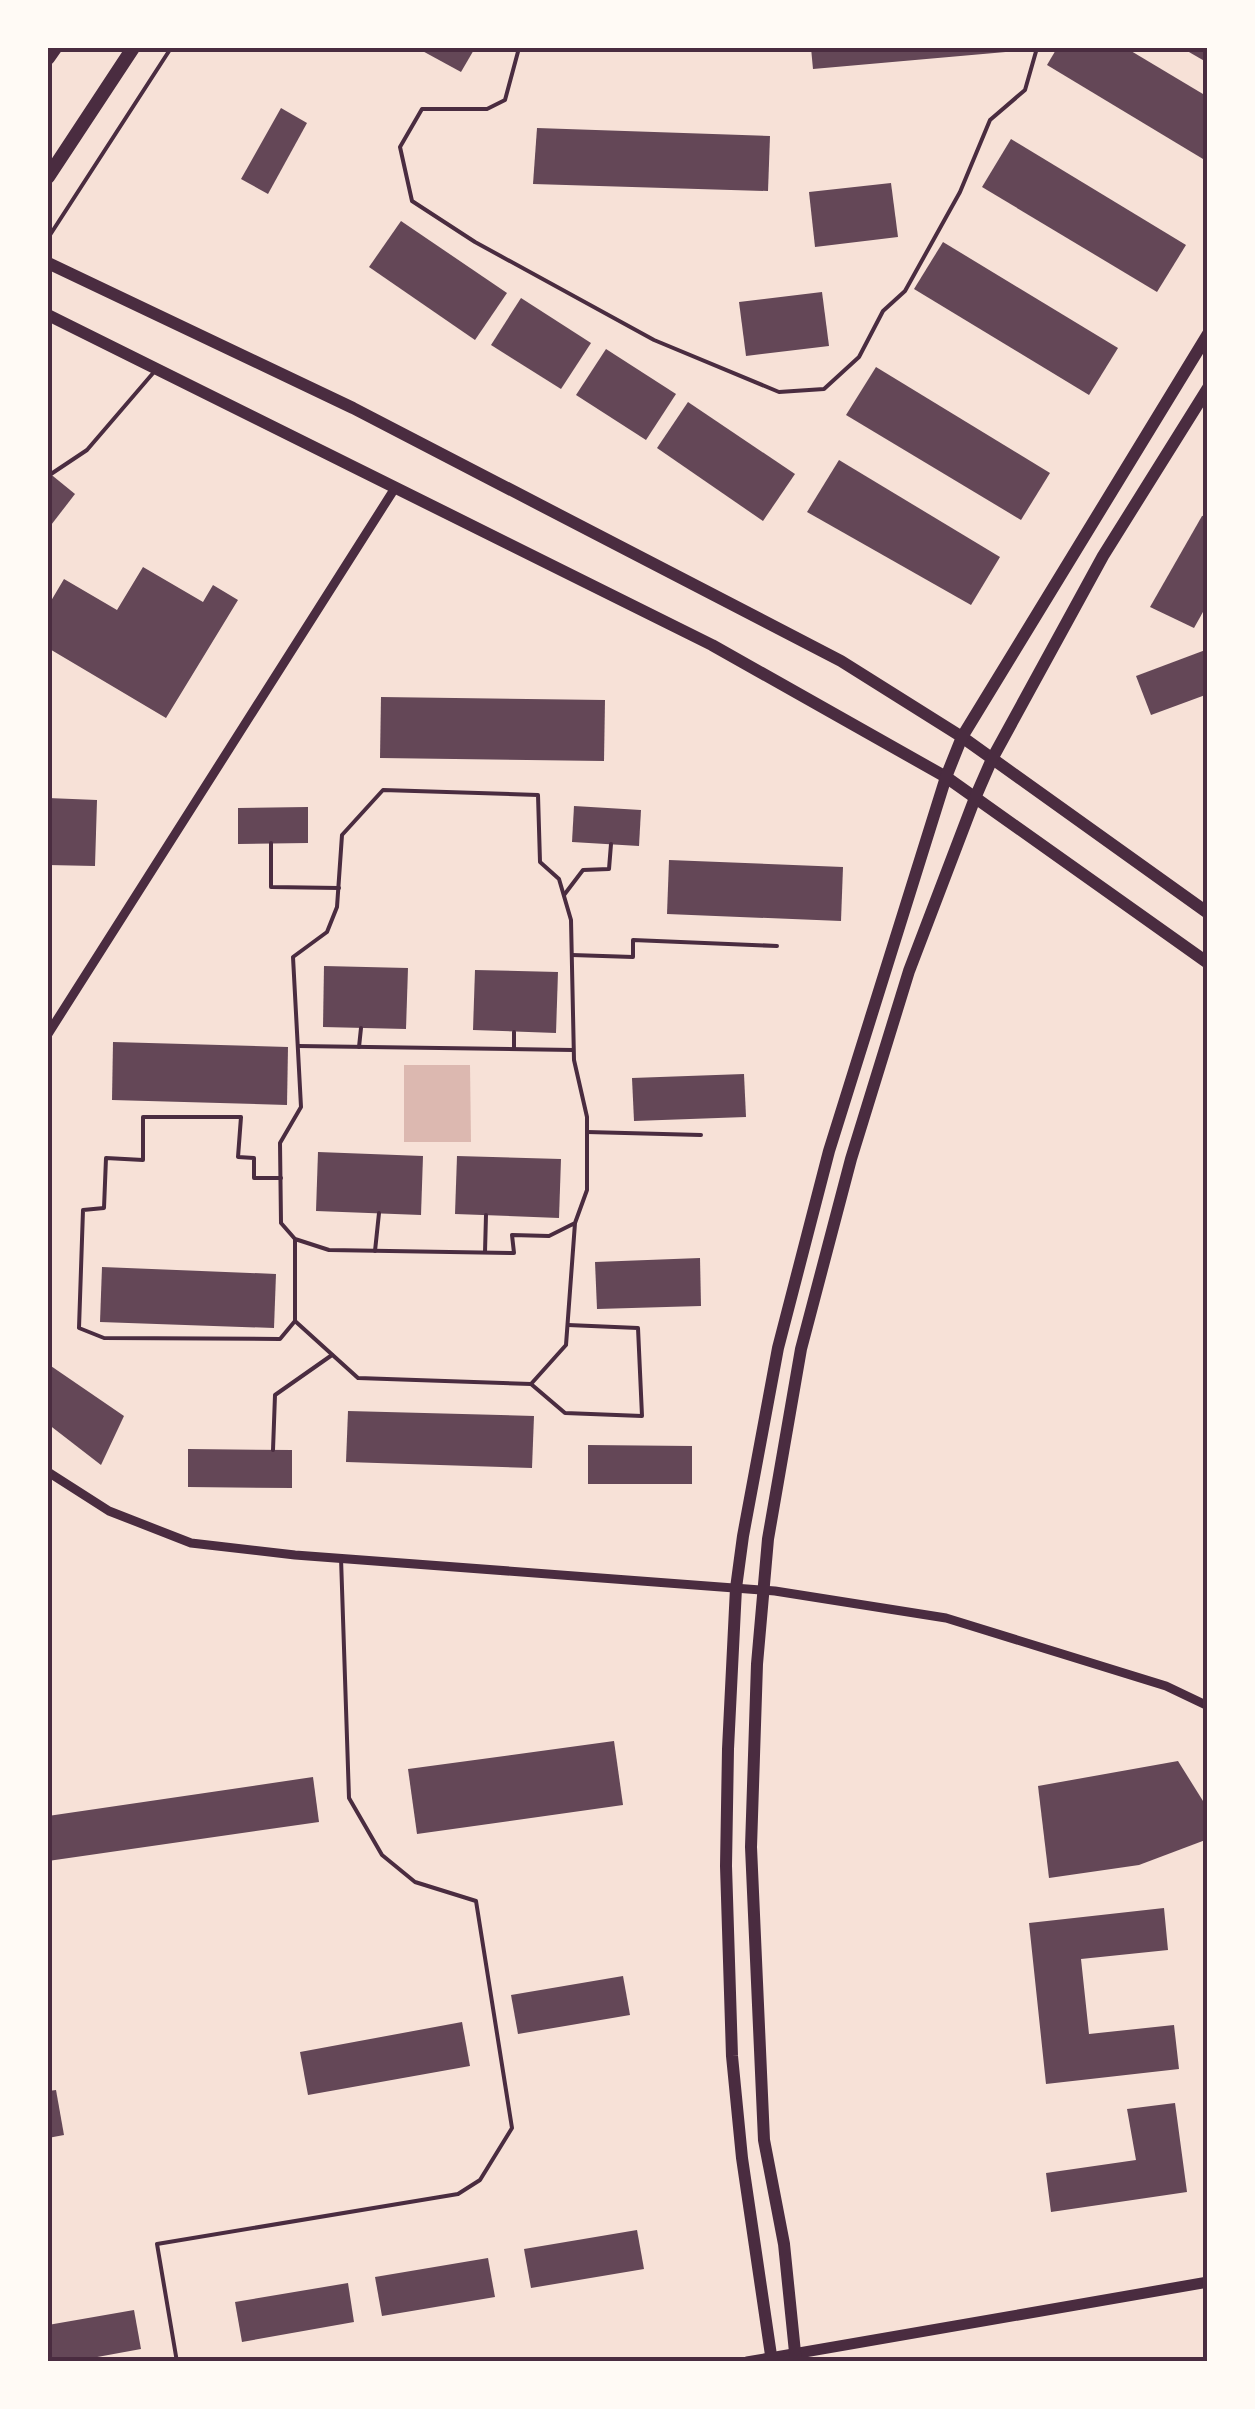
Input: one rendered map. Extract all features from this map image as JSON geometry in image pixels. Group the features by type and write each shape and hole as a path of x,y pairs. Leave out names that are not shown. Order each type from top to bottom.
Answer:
{"main road":[{"path":"48,58 55,48"},
{"path":"48,177 132,48"},
{"path":"48,264 423,444 841,661 962,737 1208,913"},
{"path":"48,315 712,645 946,777 1208,963"},
{"path":"772,2359 742,2158 732,2056 726,1866 736,1588 742,1536 778,1348 824,1169 946,777 962,737 1208,334"},
{"path":"797,2357 784,2244 764,2140 751,1847 757,1664 768,1539 801,1348 909,971 975,798 992,758 1103,556 1208,388"}],"street":[{"path":"48,1034 396,488"},
{"path":"48,1472 109,1511 191,1542 341,1558 764,1590 946,1618 1166,1686 1208,1706"},
{"path":"746,2362 797,2357 1208,2282"}],"lane":[{"path":"48,238 171,48"},
{"path":"48,476 87,450 157,369"},
{"path":"177,2362 158,2244 458,2194 480,2180 512,2128 476,1901 415,1882 382,1855 348,1798 341,1558"}],"path":[{"path":"519,48 505,100 487,109 422,109 400,147 412,202 476,242 654,340 779,392 824,389 859,357 883,310 905,291 951,208 990,120 1025,90 1037,48"},
{"path":"531,1384 566,1345 575,1224 587,1190 587,1132 573,1050 571,920 559,879 540,862 538,795 383,790 342,835 338,907 326,932 294,957 301,1107 280,1143 281,1224 295,1240 329,1250 514,1252 512,1234 549,1236 575,1224"},
{"path":"272,844 272,888 339,888"},
{"path":"564,895 584,870 609,870 610,844"},
{"path":"572,954 634,957 634,940 776,946"},
{"path":"359,1047 361,1028"},
{"path":"514,1032 514,1048"},
{"path":"298,1046 573,1050"},
{"path":"280,1178 254,1178 254,1158 238,1156 241,1118 143,1118 143,1160 106,1158 104,1208 83,1210 79,1328 104,1338 280,1339 295,1321 295,1240"},
{"path":"587,1132 701,1135"},
{"path":"375,1251 379,1214"},
{"path":"486,1216 486,1252"},
{"path":"295,1321 358,1378 531,1384 565,1413 642,1416 638,1328 568,1325"},
{"path":"273,1450 275,1395 332,1355"}],"shaded area":[{"path":"404,1065 470,1065 471,1142 404,1142"}],"building":[{"path":"417,48 475,48 461,72"},
{"path":"811,48 1017,48 1017,51 813,69"},
{"path":"1057,48 1126,48 1208,97 1208,162 1047,65"},
{"path":"1182,48 1208,48 1208,63"},
{"path":"281,108 307,123 268,194 241,179"},
{"path":"537,128 770,136 768,191 533,184"},
{"path":"1011,139 1186,245 1157,292 982,187"},
{"path":"891,183 898,237 815,247 809,192"},
{"path":"401,221 507,293 475,340 369,267"},
{"path":"943,242 1118,348 1089,395 914,289"},
{"path":"822,292 829,346 746,356 739,302"},
{"path":"521,298 591,343 561,389 491,345"},
{"path":"606,349 676,394 646,440 576,395"},
{"path":"876,367 1050,473 1021,520 846,415"},
{"path":"688,402 795,474 763,521 657,448"},
{"path":"839,460 1000,557 971,605 807,512"},
{"path":"48,472 75,494 48,529"},
{"path":"1208,515 1208,603 1194,628 1150,607 1202,516"},
{"path":"143,567 203,602 213,585 238,600 166,718 48,648 48,606 64,579 117,610"},
{"path":"1208,649 1208,694 1151,715 1136,676"},
{"path":"381,697 605,700 604,761 380,758"},
{"path":"48,798 97,800 95,866 48,865"},
{"path":"574,806 641,810 639,846 572,842"},
{"path":"308,807 308,843 238,844 238,808"},
{"path":"669,860 843,867 841,921 667,914"},
{"path":"324,966 408,968 406,1029 323,1027"},
{"path":"475,970 558,972 556,1033 473,1030"},
{"path":"113,1042 288,1047 287,1105 112,1100"},
{"path":"744,1074 746,1117 634,1121 632,1078"},
{"path":"318,1152 423,1156 421,1215 316,1211"},
{"path":"457,1156 561,1159 559,1218 455,1214"},
{"path":"700,1258 701,1306 597,1309 595,1262"},
{"path":"102,1267 276,1274 274,1328 100,1322"},
{"path":"48,1364 124,1416 101,1465 48,1424"},
{"path":"348,1411 534,1416 532,1468 346,1462"},
{"path":"588,1445 692,1446 692,1484 588,1484"},
{"path":"188,1449 292,1450 292,1488 188,1487"},
{"path":"614,1741 623,1805 417,1834 408,1769"},
{"path":"1178,1761 1208,1809 1208,1839 1139,1865 1049,1878 1038,1786"},
{"path":"313,1777 319,1822 48,1861 48,1816"},
{"path":"1164,1908 1168,1950 1081,1959 1089,2034 1174,2025 1179,2069 1046,2084 1029,1923"},
{"path":"623,1976 630,2015 518,2034 511,1995"},
{"path":"462,2022 470,2066 308,2095 300,2052"},
{"path":"56,2090 64,2135 48,2138 48,2091"},
{"path":"1175,2103 1187,2192 1051,2212 1046,2173 1136,2160 1127,2109"},
{"path":"637,2230 644,2269 531,2288 524,2249"},
{"path":"488,2258 495,2297 382,2316 375,2277"},
{"path":"348,2283 354,2322 242,2342 235,2302"},
{"path":"134,2310 141,2349 70,2362 48,2362 48,2325"}]}
